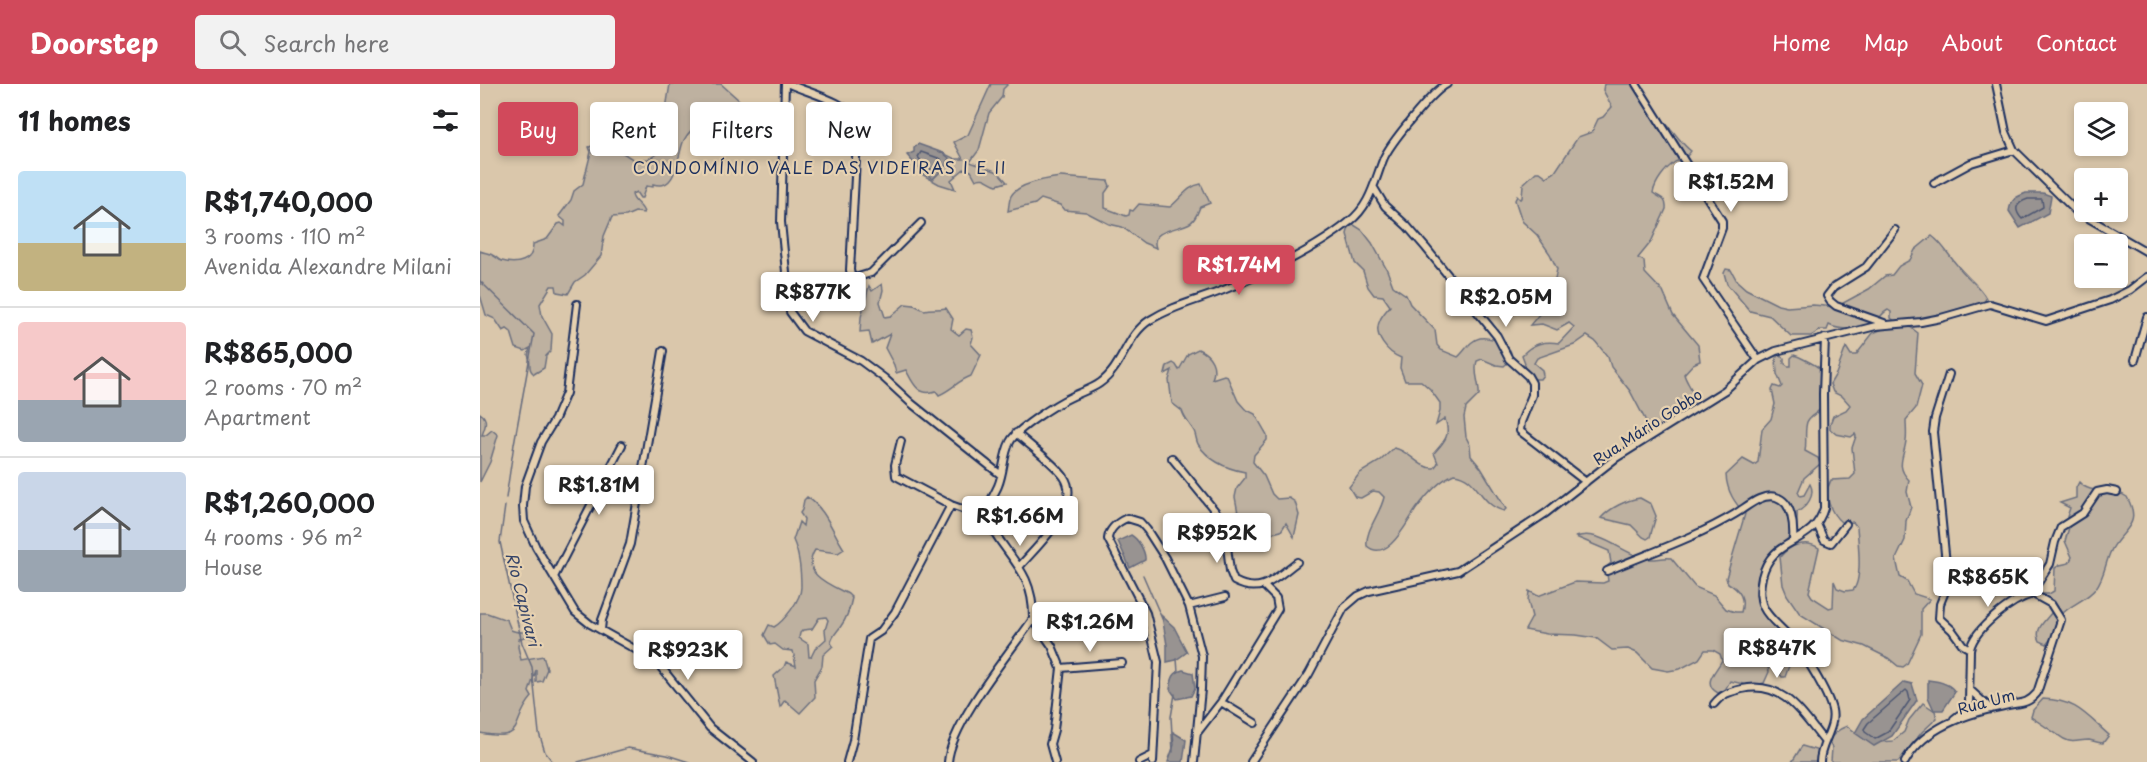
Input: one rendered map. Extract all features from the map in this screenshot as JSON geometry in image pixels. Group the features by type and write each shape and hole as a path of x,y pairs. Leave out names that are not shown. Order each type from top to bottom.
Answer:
{"street":[{"path":"921,223 871,273 855,278 851,275 858,121 854,114 833,102 787,84 781,222 790,312 804,331 861,362 884,378 911,403 1001,475"},
{"path":"1055,762 1050,744 1061,668 1052,646 1034,619 1034,600 1020,566 987,518 987,508 1001,475 1008,445 1016,433 1064,400 1104,381 1133,335 1145,323 1172,308 1225,290 1310,248 1351,221 1362,210 1374,188 1383,159 1389,149 1435,93 1448,84"},
{"path":"1636,84 1722,221 1722,228 1703,279 1758,360"},
{"path":"1996,84 2006,132 2014,150 2071,206 2147,252"},
{"path":"1934,183 1971,164 2014,150"},
{"path":"1374,188 1385,206 1426,248 1497,336 1509,359 1528,376 1532,383 1532,394 1521,422 1520,431 1586,482"},
{"path":"1887,324 1836,306 1827,296 1833,287 1866,267 1895,230"},
{"name":"Rua Mário Gobbo","path":"1251,762 1314,666 1344,608 1358,596 1369,591 1458,571 1546,513 1629,449 1725,390 1758,360 1789,346 1887,324 1931,320 1990,304 2046,321 2110,300 2130,290 2147,277"},
{"path":"577,304 566,393 555,419 541,442 525,486 524,521 536,547 575,612 582,619 656,661 693,710 710,728 753,762"},
{"path":"2135,360 2147,316"},
{"path":"1820,762 1824,741 1832,722 1831,707 1802,652 1771,621 1761,600 1762,578 1769,560 1778,549 1804,536 1817,524 1824,508 1825,338"},
{"path":"601,630 602,620 630,544 663,351"},
{"path":"1948,374 1937,408 1933,432 1948,584 1938,615 1940,620 1953,630 1958,640 1970,650"},
{"path":"1016,433 1063,475 1068,485 1063,513 1046,537 1020,566"},
{"path":"901,441 895,465 896,476 951,505 987,518"},
{"path":"554,577 622,445"},
{"path":"1172,458 1224,522 1230,571 1234,580 1252,588 1264,586 1297,562"},
{"path":"1949,723 1966,709 1969,703 1970,650 1975,637 1987,623 2020,599 2033,594 2035,586 2050,564 2061,527 2083,513 2097,492 2108,490 2117,492"},
{"path":"1607,571 1727,519 1758,499 1767,496 1775,497 1787,505 1794,527 1792,541"},
{"path":"848,762 869,639 881,631 895,612 951,505"},
{"path":"1139,762 1153,758 1158,662 1146,613 1108,539 1108,534 1113,527 1127,518 1140,522 1165,558 1189,606 1202,656 1194,762"},
{"path":"1817,524 1824,540 1831,543 1846,524"},
{"path":"1794,527 1804,536"},
{"path":"1197,733 1221,702 1278,609 1276,598 1264,586"},
{"name":"Rua Um","path":"1905,762 1912,749 1935,730 1949,723 1990,709 2031,701 2041,686 2061,620 2051,604 2033,594"},
{"path":"1189,606 1225,597"},
{"path":"948,762 961,723 1034,619"},
{"path":"1061,668 1122,663"},
{"path":"1714,704 1724,693 1746,688 1771,690 1788,699 1824,741"},
{"path":"1971,690 1990,709"},
{"path":"1221,702 1255,723"}],"shaded area":[{"path":"670,84 721,84 740,102 690,102 690,131 684,140 672,177 661,185 646,186 642,198 636,192 632,194 644,213 635,212 626,216 612,217 604,236 601,256 585,275 575,282 568,294 557,292 556,286 551,286 540,304 542,316 552,334 551,351 546,356 544,368 534,374 528,355 530,348 525,351 516,348 511,332 507,329 503,331 495,319 486,315 480,295 480,251 502,261 513,263 523,261 531,255 533,244 547,239 558,224 565,226 565,221 559,216 571,200 574,191 583,184 590,156 628,156 634,160 654,156 678,156 678,102 667,102"},
{"path":"991,84 1008,84 1003,89 1002,97 989,113 979,150 970,162 998,172 1007,182 997,185 984,179 976,180 971,171 964,169 951,180 955,189 939,184 923,175 924,173 931,175 941,152 955,159 963,159 954,142 968,135"},
{"path":"1604,84 1641,84 1643,102 1648,104 1653,113 1668,125 1691,151 1686,157 1668,168 1656,184 1653,193 1664,200 1666,209 1651,242 1638,258 1644,261 1645,273 1663,292 1673,315 1698,345 1700,361 1693,364 1684,374 1694,396 1689,409 1676,420 1645,437 1649,431 1648,425 1630,391 1611,367 1608,357 1595,341 1587,336 1574,345 1537,358 1534,363 1542,370 1543,375 1540,379 1531,379 1523,369 1525,363 1522,355 1526,351 1539,344 1559,343 1574,327 1569,323 1557,330 1542,324 1530,325 1541,312 1557,269 1537,235 1522,221 1515,200 1517,196 1522,198 1523,184 1536,172 1547,177 1555,172 1578,137 1592,132 1598,119 1612,107 1603,90"},
{"path":"1061,177 1108,181 1110,186 1105,193 1105,208 1126,216 1139,204 1170,207 1188,190 1201,184 1210,203 1200,207 1190,223 1166,231 1157,237 1156,248 1144,243 1122,227 1109,224 1086,212 1064,210 1060,205 1041,199 1035,204 1008,211 1011,196 1020,188 1033,182"},
{"path":"1354,225 1362,230 1372,243 1393,286 1406,295 1410,304 1435,330 1437,345 1441,350 1458,357 1473,341 1486,338 1506,345 1511,355 1510,360 1504,366 1482,359 1477,361 1479,395 1466,408 1464,417 1471,456 1506,509 1504,511 1495,508 1469,480 1454,474 1429,494 1396,539 1382,549 1375,550 1367,546 1368,534 1384,497 1379,492 1373,491 1361,498 1355,497 1349,487 1360,473 1380,461 1394,448 1424,466 1434,468 1438,463 1434,453 1444,441 1447,429 1445,419 1436,425 1440,403 1430,389 1421,381 1405,381 1400,368 1401,358 1391,352 1380,338 1378,326 1383,314 1390,306 1383,296 1374,295 1368,287 1363,271 1355,263 1347,234 1349,227"},
{"path":"1932,236 1986,298 1984,303 1909,326 1918,333 1915,373 1922,385 1916,408 1906,420 1906,439 1901,466 1909,480 1907,492 1911,507 1906,521 1905,540 1896,559 1900,577 1907,581 1914,594 1930,599 1921,609 1921,634 1907,664 1903,667 1864,646 1842,640 1800,614 1783,585 1780,557 1788,549 1798,545 1809,544 1819,548 1809,592 1812,597 1829,608 1833,607 1834,581 1837,588 1845,591 1853,590 1856,585 1859,560 1857,527 1853,522 1842,523 1838,519 1831,509 1828,492 1831,480 1850,479 1855,474 1852,448 1856,436 1855,434 1851,437 1836,434 1830,429 1833,416 1846,410 1850,405 1843,397 1833,392 1830,384 1846,347 1851,355 1856,355 1873,333 1897,323 1891,318 1891,312 1888,310 1877,320 1860,327 1847,329 1829,325 1827,330 1821,330 1811,336 1791,336 1770,316 1750,311 1727,284 1724,273 1726,269 1731,270 1737,281 1746,289 1778,305 1836,307 1869,289 1885,276 1892,275 1899,266 1910,260 1915,250"},
{"path":"882,284 880,302 885,317 891,316 905,304 924,310 946,308 953,319 951,329 959,335 966,329 971,330 973,337 971,344 981,355 971,376 939,395 936,391 925,392 917,388 906,370 896,373 885,348 890,334 872,344 869,331 860,332 861,317 869,286 872,291"},
{"path":"1198,349 1212,362 1214,370 1212,379 1227,376 1238,401 1245,409 1255,414 1267,435 1267,440 1254,455 1253,462 1277,499 1289,498 1295,502 1299,515 1294,537 1286,523 1281,531 1273,533 1264,541 1248,539 1251,525 1238,513 1235,497 1237,488 1245,478 1245,472 1213,460 1202,450 1182,411 1172,403 1169,380 1172,370 1165,374 1167,366 1173,363 1179,370 1188,354"},
{"path":"1780,354 1788,366 1791,366 1791,358 1794,355 1819,368 1823,388 1820,409 1807,422 1805,451 1818,458 1820,464 1804,478 1798,492 1800,496 1804,495 1810,484 1811,496 1807,504 1797,512 1796,527 1773,556 1756,595 1766,618 1782,634 1786,642 1785,654 1790,663 1785,677 1782,677 1766,655 1769,672 1764,683 1753,686 1730,681 1725,690 1718,693 1713,689 1710,681 1722,660 1720,654 1713,650 1705,650 1699,659 1680,669 1668,671 1652,668 1637,653 1628,649 1612,650 1596,638 1525,630 1532,617 1528,601 1529,591 1538,596 1575,582 1603,583 1608,581 1606,567 1611,563 1609,551 1576,537 1585,535 1602,539 1643,558 1671,558 1695,587 1714,595 1726,609 1741,612 1740,595 1726,578 1745,514 1732,497 1726,475 1743,459 1754,465 1758,462 1762,429 1771,419 1775,404 1772,390 1774,386 1780,388 1782,386 1777,374 1776,358"},
{"path":"480,413 485,420 482,435 492,430 498,435 490,462 480,482"},
{"path":"2079,482 2089,489 2115,492 2127,497 2133,516 2128,528 2114,545 2096,588 2060,616 2055,633 2047,644 2040,641 2038,632 2055,608 2043,594 2054,591 2055,568 2069,563 2072,557 2065,541 2070,524 2067,517 2070,508 2060,503 2076,498 2076,488"},
{"path":"807,497 819,508 844,549 838,553 815,550 811,558 811,566 819,578 852,598 845,620 832,638 833,646 823,655 822,666 814,680 815,697 800,713 785,700 780,707 774,676 786,662 796,666 793,651 783,650 775,644 770,645 764,635 769,625 774,627 787,615 800,592 799,563 793,540 799,522 803,526 804,519 800,513","holes":["826,617 828,620 825,630 826,639 809,657 808,644 799,638 800,633 803,630 812,629 819,618"]},
{"path":"1640,498 1651,504 1656,516 1650,537 1647,539 1631,525 1601,518 1619,505"},
{"path":"480,613 507,620 511,630 534,635 534,639 526,636 519,639 521,660 543,656 547,669 542,681 536,682 536,670 529,692 532,697 525,706 515,728 505,735 480,733"},
{"path":"2043,699 2072,705 2109,735 2103,743 2064,739 2031,717 2033,710"},
{"path":"1923,703 1935,711 1937,718 1922,732 1898,762 1831,762 1832,748 1829,742 1839,730 1847,726 1866,740 1893,741 1904,732 1909,720"},
{"path":"1802,746 1819,751 1820,762 1792,762"}],"water":[{"path":"918,144 943,153 949,158 944,168 933,179 918,168 907,155 914,152"},
{"path":"2026,193 2043,193 2051,196 2048,213 2020,228 2009,211 2015,199"},
{"path":"1131,535 1141,546 1145,560 1130,568 1118,541"},
{"path":"1162,616 1174,627 1187,652 1176,660 1167,662 1167,645"},
{"path":"1179,671 1193,673 1195,688 1191,696 1177,699 1170,689 1171,682"},
{"path":"1928,680 1947,685 1955,692 1943,710 1934,710 1928,697"},
{"path":"1904,682 1912,684 1917,700 1892,736 1874,746 1855,733 1863,719"},
{"path":"1173,732 1186,740 1183,762 1168,762 1174,745"}],"waterway":[{"name":"Rio Capivari","path":"480,281 534,334 506,498"},
{"name":"Rio Capivari","path":"505,506 500,542 522,643 532,667 539,733 545,752 553,762"},
{"path":"1143,575 1163,621"},
{"path":"1177,659 1178,672"},
{"path":"1173,752 1171,717 1175,694"},
{"name":"Rio Capivari","path":"578,762 628,748 667,755 689,762"}],"district":[{"name":"CONDOMÍNIO VALE DAS VIDEIRAS I E II","path":"820,167"}]}
